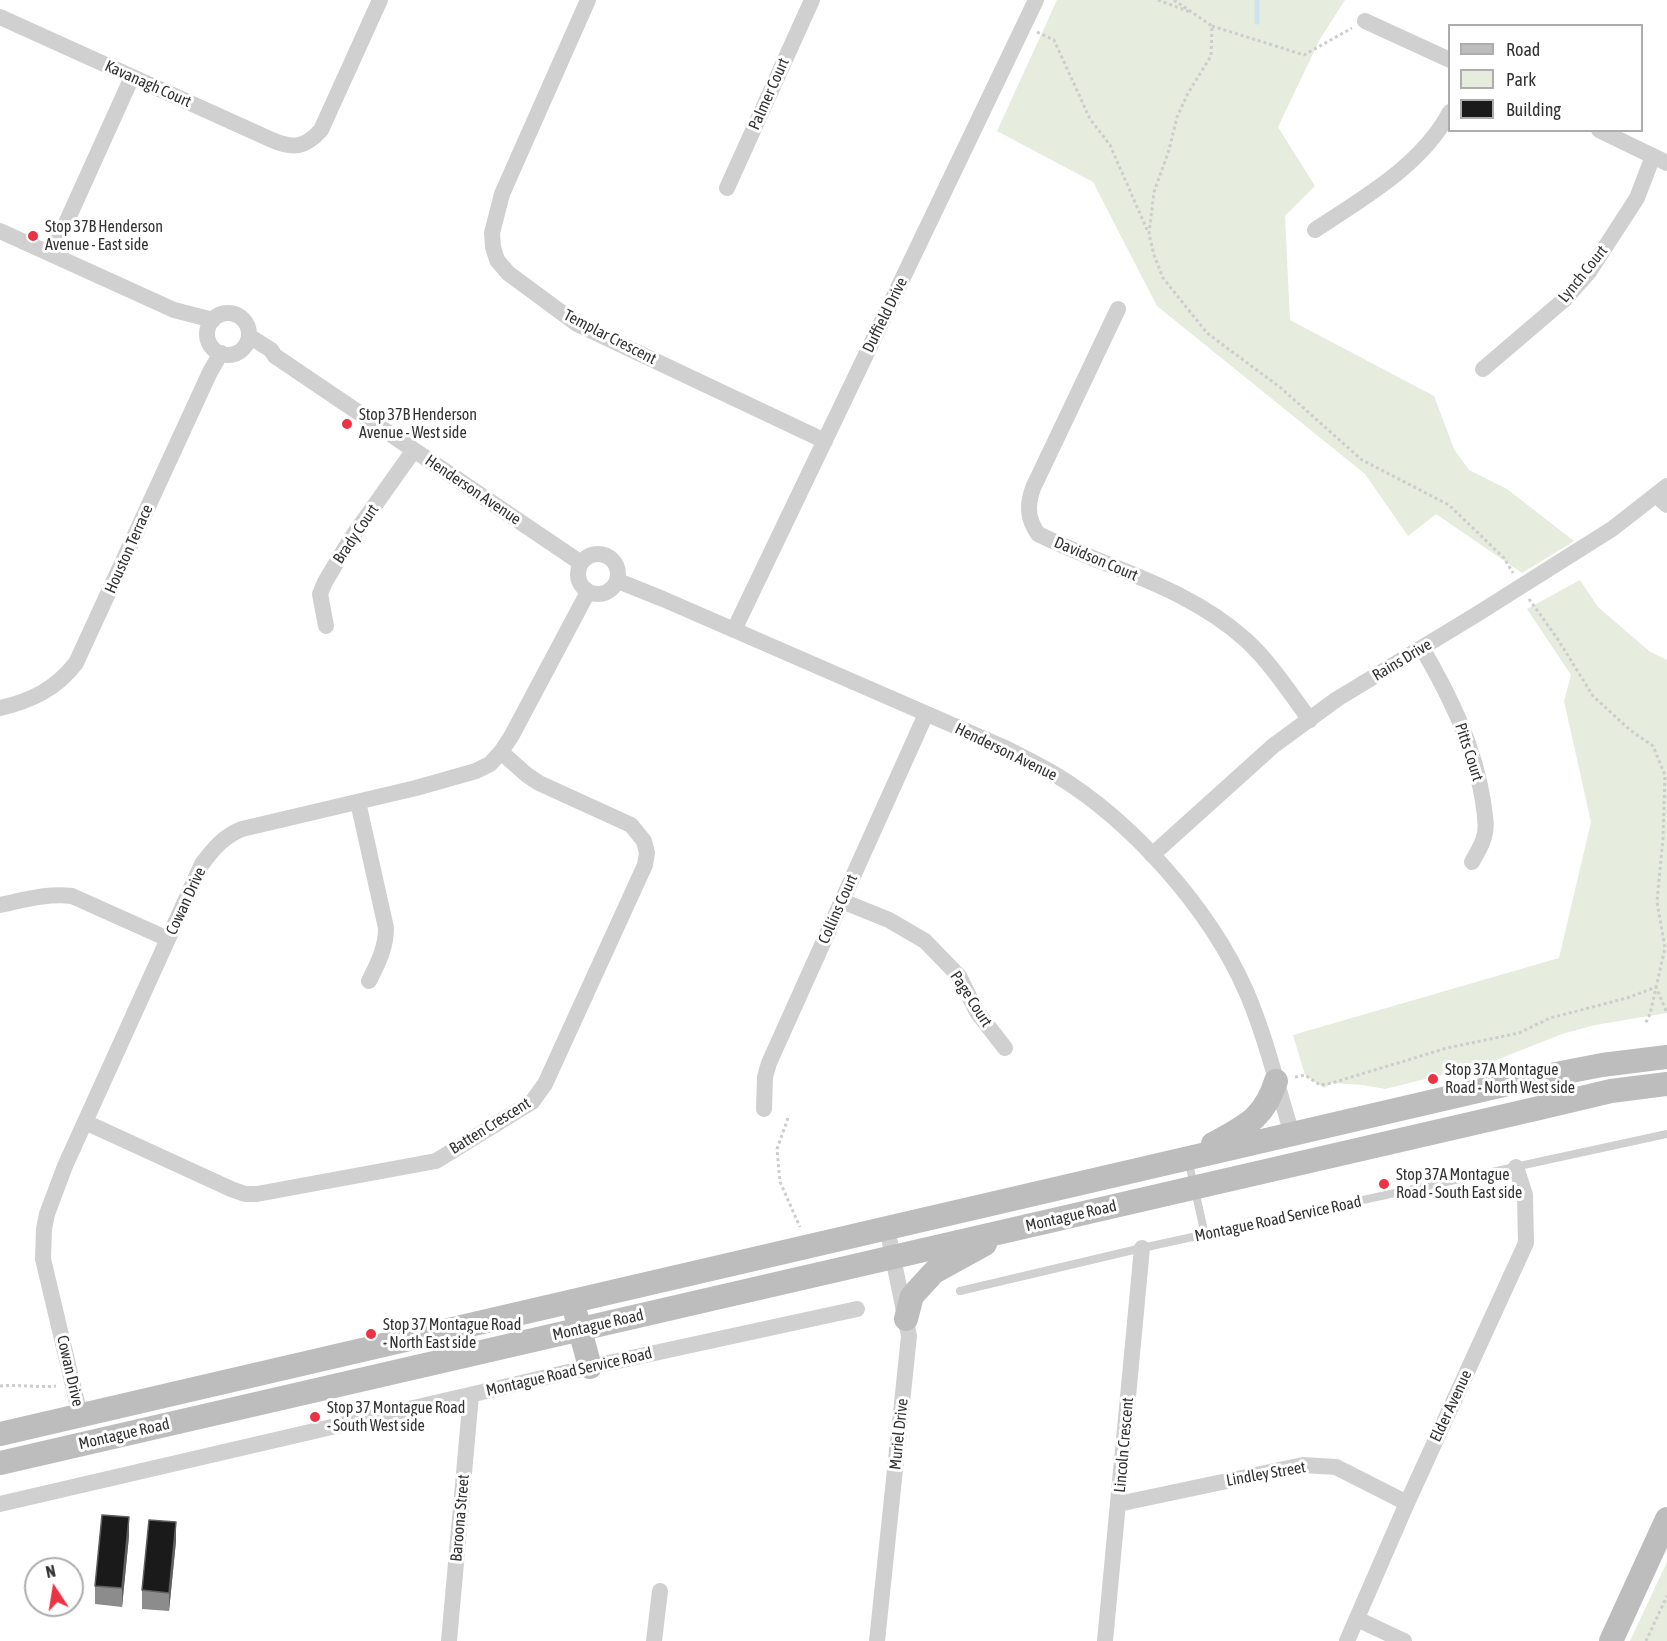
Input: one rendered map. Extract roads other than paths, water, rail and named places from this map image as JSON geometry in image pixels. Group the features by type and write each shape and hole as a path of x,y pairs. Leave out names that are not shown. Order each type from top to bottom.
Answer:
{"main road":[{"name":"Montague Road","path":"0,1434 1525,1080 1602,1065 1667,1057"},
{"path":"1188,1158 1251,1123 1271,1097 1276,1081"},
{"name":"Montague Road","path":"0,1463 894,1258 1300,1162 1611,1092 1667,1084"},
{"path":"1292,1134 1300,1162"},
{"path":"906,1318 912,1296 934,1272 1010,1230"},
{"path":"572,1301 590,1367"},
{"path":"80,1415 87,1443"},
{"path":"1611,1641 1667,1519"}],"street":[{"name":"Kavanagh Court","path":"0,17 272,141 286,146 298,146 314,138 321,130 380,0"},
{"name":"Templar Crescent","path":"588,0 502,194 492,233 497,260 518,280 577,324 825,441"},
{"name":"Palmer Court","path":"726,188 812,0"},
{"name":"Duffield Drive","path":"734,630 1036,0"},
{"path":"1365,21 1448,60"},
{"path":"52,254 132,77"},
{"path":"1315,230 1386,183 1431,138 1448,113"},
{"path":"1603,132 1660,159"},
{"name":"Lynch Court","path":"1484,369 1565,300 1589,272 1660,159"},
{"path":"0,231 210,327"},
{"name":"Davidson Court","path":"1118,309 1033,488 1028,507 1032,525 1038,534 1173,590 1222,620 1248,642 1277,675 1310,720"},
{"path":"224,313 240,316 245,322 245,342 232,354 221,353 211,346 210,327 224,313"},
{"name":"Henderson Avenue","path":"245,342 275,356 581,563"},
{"name":"Houston Terrace","path":"0,708 32,700 60,680 76,663 84,650 210,372 221,353"},
{"name":"Brady Court","path":"326,626 320,594 325,582 350,540 414,450"},
{"name":"Rains Drive","path":"1152,855 1273,746 1338,699 1663,495"},
{"path":"594,554 609,557 616,563 618,581 609,591 602,594 588,592 580,585 578,578 581,563 594,554"},
{"name":"Henderson Avenue","path":"618,581 1003,747 1057,776 1112,817 1152,855 1203,918 1229,958 1256,1017 1292,1134"},
{"name":"Cowan Drive","path":"80,1415 43,1258 47,1214 65,1166 202,864 211,851 231,834 242,829 358,802 476,771 490,764 501,752 588,592"},
{"name":"Pitts Court","path":"1422,648 1464,729 1480,781 1485,837 1472,862"},
{"name":"Collins Court","path":"764,1109 765,1077 769,1063 926,714"},
{"name":"Batten Crescent","path":"85,1122 231,1189 245,1194 257,1194 436,1161 532,1102 545,1084 645,865 646,853 644,841 631,825 539,783 527,776 501,752"},
{"path":"358,802 386,928 386,941 382,954 369,981"},
{"path":"0,905 43,896 59,894 72,896 168,939"},
{"name":"Page Court","path":"842,901 889,920 926,941 959,976 977,1012 1005,1048"},
{"name":"Elder Avenue","path":"1347,1641 1407,1503 1526,1243 1525,1195 1516,1167"},
{"name":"Muriel Drive","path":"877,1641 909,1336 887,1228"},
{"name":"Lincoln Crescent","path":"1106,1641 1142,1248"},
{"name":"Montague Road Service Road","path":"0,1504 590,1367 857,1309"},
{"name":"Baroona Street","path":"449,1641 471,1395"},
{"name":"Lindley Street","path":"1118,1504 1303,1465 1336,1467 1407,1503"},
{"path":"654,1641 660,1591"},
{"path":"1357,1619 1404,1641"}],"lane":[{"name":"Montague Road Service Road","path":"960,1291 1142,1248 1667,1134"},
{"path":"1188,1158 1205,1235"}],"waterway":[{"path":"1257,0 1257,22"}],"place":[{"name":"Stop 37B Henderson Avenue - East side","path":"33,236"},
{"name":"Stop 37B Henderson Avenue - West side","path":"347,424"},
{"name":"Stop 37A Montague Road - North West side","path":"1433,1079"},
{"name":"Stop 37A Montague Road - South East side","path":"1384,1184"},
{"name":"Stop 37 Montague Road - North East side","path":"371,1334"},
{"name":"Stop 37 Montague Road - South West side","path":"315,1417"}]}
